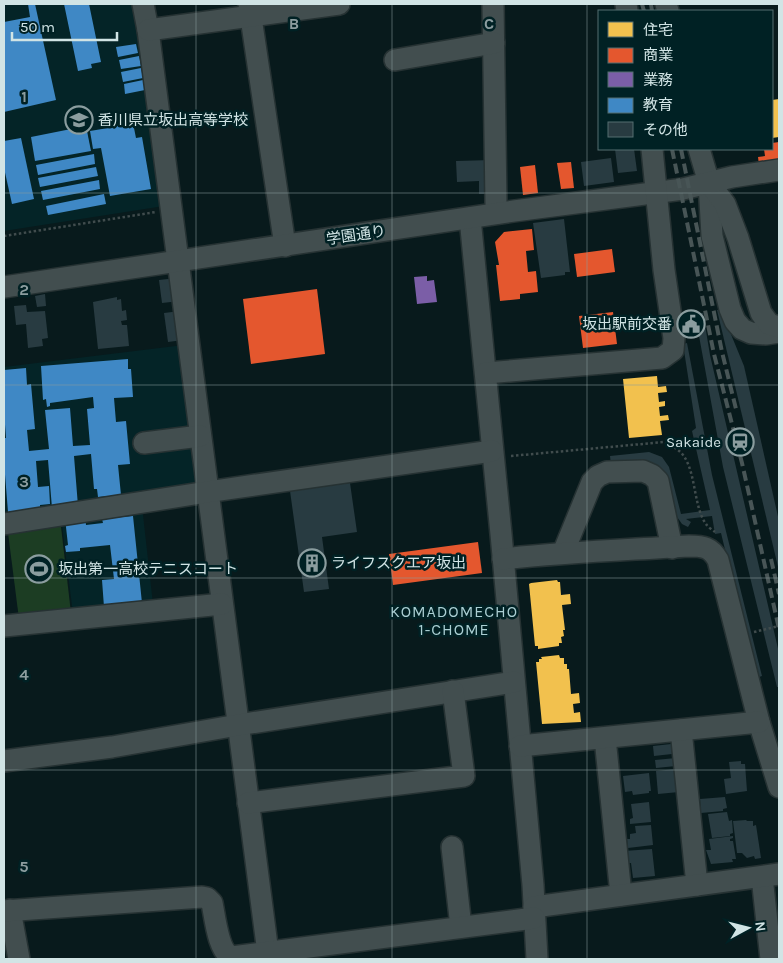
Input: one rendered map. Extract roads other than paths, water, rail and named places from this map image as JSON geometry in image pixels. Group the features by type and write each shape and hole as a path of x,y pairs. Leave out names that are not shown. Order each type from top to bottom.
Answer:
{"street":[{"path":"143,4 179,262 206,492 248,803 262,955"},
{"path":"148,30 250,10 339,4"},
{"path":"493,4 496,203 498,213"},
{"path":"250,10 285,246"},
{"path":"395,60 494,43"},
{"path":"486,374 662,358 673,350 674,338 664,270 658,192 652,150"},
{"path":"699,150 709,183 712,236 730,309 735,321 742,329 751,333 766,334 779,332"},
{"name":"学園通り","path":"4,287 498,213 658,192 779,170"},
{"path":"709,183 725,204 738,238 761,313 769,324 779,327"},
{"path":"470,218 520,746 537,959"},
{"path":"144,443 200,436"},
{"path":"4,524 206,492 492,451"},
{"path":"563,552 592,482 598,476 608,472 643,471 652,475 658,481 672,548"},
{"path":"581,509 588,536 603,552"},
{"path":"503,559 563,552 603,552 702,546 709,548 718,560 759,722 779,787"},
{"path":"4,626 222,604"},
{"path":"4,761 112,747 238,725 514,682"},
{"path":"248,803 464,776 452,691"},
{"path":"520,746 759,722"},
{"path":"681,730 697,885"},
{"path":"605,738 621,895"},
{"path":"452,847 461,927"},
{"path":"222,958 262,955 461,927 621,895 770,876 771,959"},
{"path":"19,959 7,911 202,897 207,898 212,903 225,953 222,958"}],"railway":[{"path":"642,4 644,10"},
{"path":"651,4 652,10"},
{"path":"672,150 714,354 742,463 779,629"},
{"path":"681,150 722,352 737,413"},
{"path":"771,559 779,594"}],"place":[{"name":"香川県立坂出高等学校","path":"79,120"},
{"name":"坂出駅前交番","path":"691,324"},
{"name":"Sakaide","path":"740,442"},
{"name":"ライフスクエア坂出","path":"312,563"},
{"name":"坂出第一高校テニスコート","path":"39,569"}],"district":[{"name":"KOMADOMECHO 1-CHOME","path":"454,620"}]}
